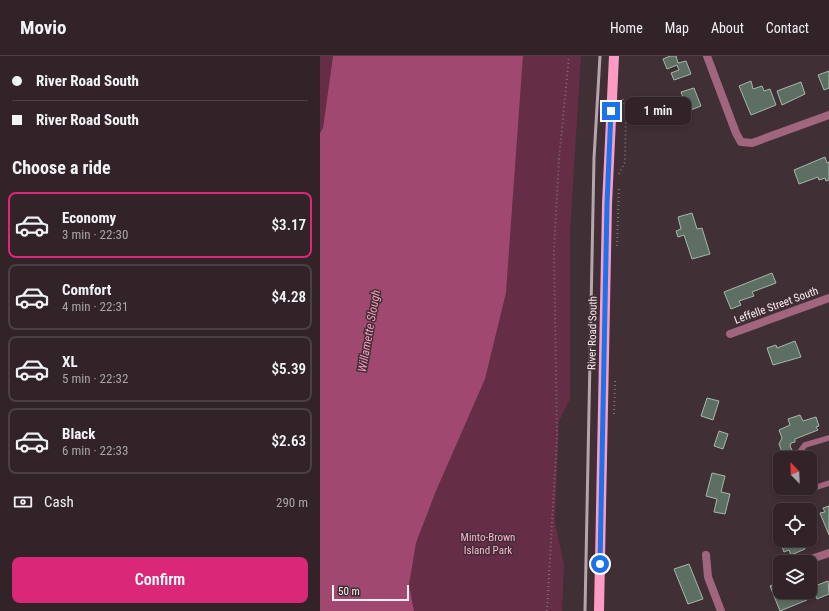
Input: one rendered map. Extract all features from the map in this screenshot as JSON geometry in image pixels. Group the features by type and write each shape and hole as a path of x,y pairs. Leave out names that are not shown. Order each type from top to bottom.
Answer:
{"main road":[{"name":"River Road South","path":"600,611 607,204 614,56"}],"street":[{"path":"707,56 736,133 741,142 752,143 829,115"},
{"name":"Leffelle Street South","path":"730,334 829,298"},
{"path":"817,557 829,553"},
{"path":"706,555 708,577 721,611"}],"lane":[{"path":"800,451 805,445 829,438"},
{"path":"817,487 829,482"}],"path":[{"path":"547,611 557,436 554,249 559,158 569,56"},
{"path":"617,248 619,173 625,162 626,108 622,96"},
{"path":"614,416 615,380"}],"green space":[{"path":"320,56 333,56 323,128 320,133"},
{"name":"Minto-Brown Island Park","path":"523,56 581,56 570,230 570,399 559,421 555,522 564,565 562,611 414,611 409,585 416,543 436,491 485,379 506,293"}],"water":[{"name":"Willamette Slough","path":"333,56 523,56 506,293 485,379 436,491 416,543 409,585 414,611 320,611 320,133 323,128"}],"building":[{"path":"670,56 676,56 678,63 686,61 691,74 674,80 671,73 679,70 677,65 667,69 663,59"},
{"path":"829,71 829,88 824,90 818,75"},
{"path":"751,81 753,89 762,86 764,91 770,89 776,105 751,115 739,86"},
{"path":"801,82 805,94 782,105 777,91"},
{"path":"694,88 701,106 688,111 681,92"},
{"path":"825,157 827,163 829,162 829,180 826,181 825,178 819,180 818,177 799,184 794,170"},
{"path":"692,213 697,229 702,228 710,254 692,259 684,235 678,237 676,231 681,229 678,217"},
{"path":"772,273 776,283 752,292 754,296 739,301 741,305 731,309 724,292"},
{"path":"795,341 801,357 773,365 767,348 776,345 777,348"},
{"path":"707,398 719,401 713,420 701,416"},
{"path":"800,415 803,421 816,417 819,426 816,427 818,430 795,439 795,442 791,443 790,446 792,451 782,451 779,444 782,438 779,430 790,425 788,419"},
{"path":"719,431 728,434 723,449 714,446"},
{"path":"712,473 725,476 721,492 730,494 725,514 714,512 717,499 706,496"},
{"path":"829,506 829,535 820,513 825,512 823,508"},
{"path":"782,547 804,547 805,549 791,555 789,550 784,552"},
{"path":"689,564 703,599 688,604 674,569"},
{"path":"828,581 829,594 817,599 817,585"},
{"path":"773,585 773,594 770,586"},
{"path":"775,599 807,599 807,600 780,611"}],"railway":[{"path":"585,611 594,158 600,56"}],"route":[{"path":"600,564 607,204 611,111"}]}
